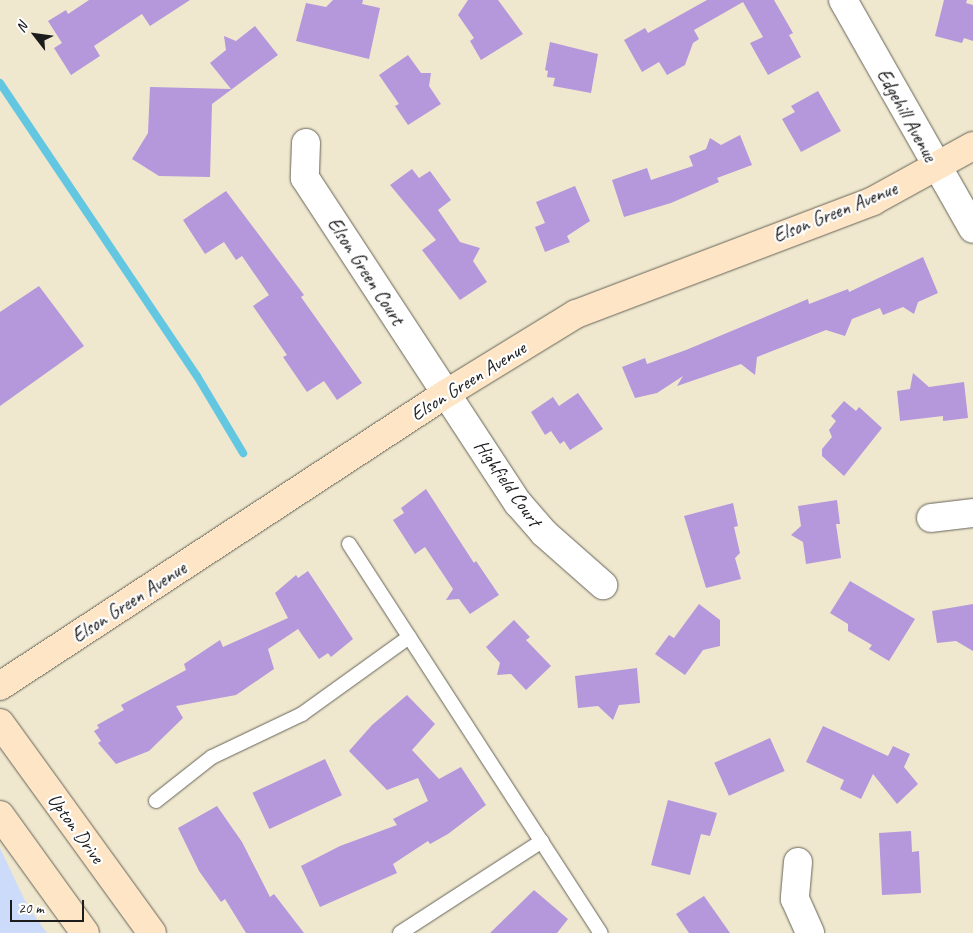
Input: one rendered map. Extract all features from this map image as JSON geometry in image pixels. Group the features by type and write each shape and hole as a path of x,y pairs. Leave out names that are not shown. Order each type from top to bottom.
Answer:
{"street":[{"name":"Edgehill Avenue","path":"843,0 936,168 973,229"},
{"name":"Elson Green Court","path":"306,143 305,178 446,393"},
{"name":"Elson Green Avenue","path":"0,686 446,393 576,314 873,201 973,146"},
{"name":"Highfield Court","path":"446,393 518,503 544,534 603,585"},
{"path":"930,518 973,513"},
{"name":"Upton Drive","path":"0,723 152,933"},
{"path":"0,815 85,933"},
{"path":"798,862 795,899 810,933"}],"lane":[{"path":"349,544 601,933"},
{"path":"156,801 212,756 302,714 409,637"},
{"path":"400,933 542,841"}],"shaded area":[{"path":"0,848 28,907 47,933 0,933"}],"building":[{"path":"89,0 190,0 150,26 142,14 94,46 100,56 71,75 54,48 62,43 48,21 66,10 68,14"},
{"path":"333,0 363,0 362,4 380,8 369,59 296,41 306,3 326,7"},
{"path":"468,0 498,0 523,34 481,60 470,41 474,38 458,15"},
{"path":"707,0 774,0 793,33 789,35 801,57 768,75 750,43 763,37 743,2 694,30 699,39 693,43 685,65 667,75 659,62 642,72 624,40 645,28 648,33"},
{"path":"944,0 967,0 966,3 973,5 973,41 964,38 962,43 935,36"},
{"path":"255,26 278,55 212,104 210,177 159,176 132,159 148,133 150,87 231,89 210,63 226,50 224,36 236,41"},
{"path":"550,42 598,54 591,93 553,86 555,78 547,77 548,71 545,70"},
{"path":"408,55 421,73 431,73 429,86 441,104 408,125 395,106 399,104 379,75"},
{"path":"818,91 841,131 801,152 782,119 795,112 791,106"},
{"path":"740,135 752,165 717,178 719,182 671,203 624,217 612,180 647,168 651,180 693,166 689,156 706,149 710,138 721,145"},
{"path":"412,169 419,178 430,171 451,200 438,210 460,242 480,248 473,261 487,282 460,300 422,250 436,240 390,185"},
{"path":"575,186 590,221 567,236 570,242 545,252 535,227 545,223 536,202"},
{"path":"226,191 304,295 301,297 362,383 337,400 324,381 307,392 283,357 287,355 253,306 269,295 242,256 236,260 224,242 205,254 183,220"},
{"path":"923,257 938,293 918,302 914,314 903,307 883,315 880,308 852,319 845,336 826,330 757,357 755,375 741,364 677,386 683,376 657,393 635,398 622,367 645,358 647,364 686,350 808,299 809,304 848,289 849,292"},
{"path":"39,286 84,346 0,406 0,312"},
{"path":"913,373 929,387 964,382 968,418 943,421 943,416 900,421 897,391 910,389"},
{"path":"578,393 603,429 570,450 564,441 560,444 551,431 545,435 531,412 553,397 559,406"},
{"path":"844,401 856,411 859,407 882,428 844,476 822,456 822,449 832,437 829,430 836,421 831,416"},
{"path":"426,489 474,563 476,561 499,595 470,614 459,599 446,600 453,589 425,547 415,554 393,520 404,513 401,508"},
{"path":"837,500 840,524 836,524 841,558 806,564 803,542 791,535 801,526 798,506"},
{"path":"733,503 738,526 734,527 740,553 735,558 741,579 706,588 684,516"},
{"path":"308,571 353,639 331,657 328,653 319,659 298,629 268,649 274,669 236,695 176,706 183,718 149,751 116,764 98,743 101,741 94,731 99,728 97,725 124,710 121,705 186,670 184,664 220,640 223,647 288,618 275,593 296,575 298,578"},
{"path":"850,581 915,619 889,661 869,649 872,645 848,631 848,624 830,613"},
{"path":"699,604 720,620 720,646 703,650 685,675 655,654 669,635 674,638"},
{"path":"973,604 973,651 956,641 937,643 932,611"},
{"path":"514,620 530,637 526,640 551,666 526,690 511,674 497,675 500,663 486,647"},
{"path":"637,668 640,703 619,705 613,720 598,706 578,708 575,676"},
{"path":"407,695 435,724 412,750 439,779 461,767 486,805 448,834 430,844 428,841 393,864 397,873 320,907 301,866 340,846 397,825 393,819 428,801 418,778 387,790 349,751 372,725"},
{"path":"823,726 888,756 893,746 910,754 904,767 918,784 897,804 873,774 861,799 840,789 844,780 806,762"},
{"path":"770,738 785,771 729,796 714,763"},
{"path":"325,759 342,795 269,829 252,793"},
{"path":"668,800 717,813 710,836 701,834 690,875 651,865"},
{"path":"217,806 242,842 270,897 274,894 304,933 246,933 225,899 221,902 199,871 178,828"},
{"path":"911,831 912,852 919,851 921,893 882,895 879,833"},
{"path":"534,890 568,919 557,933 490,933"},
{"path":"704,896 730,933 689,933 676,914"}],"waterway":[{"path":"0,83 197,376 243,453"}]}
